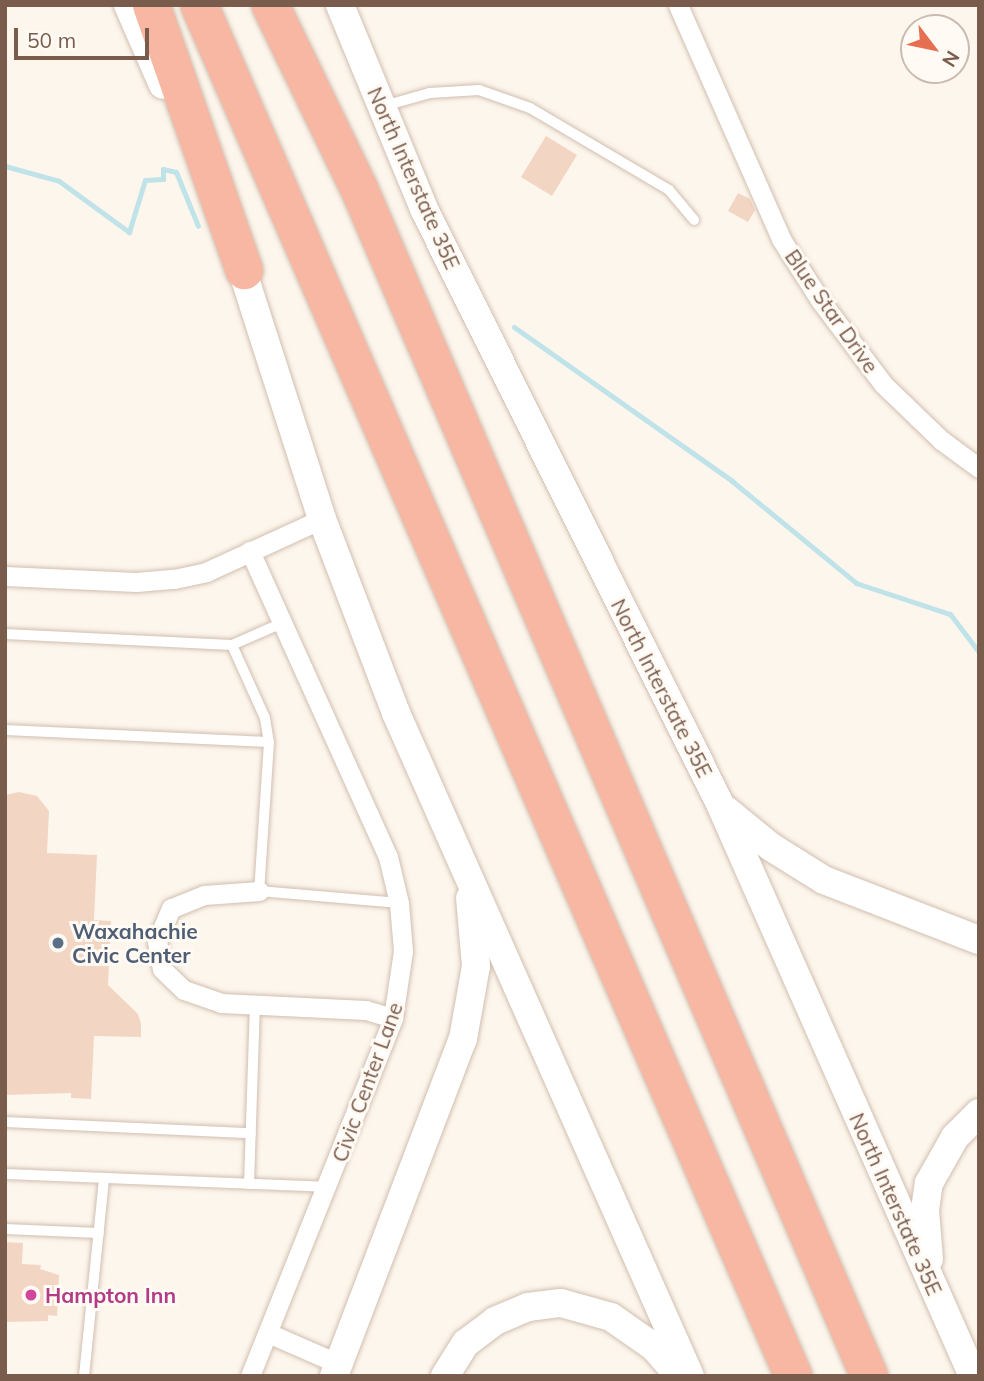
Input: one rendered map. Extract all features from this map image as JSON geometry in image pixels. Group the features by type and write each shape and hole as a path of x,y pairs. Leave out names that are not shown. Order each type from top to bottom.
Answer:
{"highway":[{"path":"151,5 244,270"},
{"path":"199,5 791,1371"},
{"path":"270,5 359,189 869,1376"}],"main road":[{"path":"128,5 244,270 322,519 396,713 690,1376"},
{"name":"North Interstate 35E","path":"340,5 380,107 430,222 721,806 973,1376"},
{"path":"721,806 771,847 824,880 979,940"},
{"path":"337,1370 463,1039 476,966 467,868"},
{"path":"936,1292 925,1210 929,1183 955,1137 979,1113"},
{"path":"445,1376 466,1343 495,1321 528,1307 561,1303 611,1317 654,1347 679,1376"}],"street":[{"name":"Blue Star Drive","path":"678,5 781,239 820,300 883,384 941,440 979,468"},
{"path":"5,576 136,582 174,579 206,572 322,519"},
{"name":"Civic Center Lane","path":"250,551 388,857 399,903 403,951 393,1018 328,1187 250,1376"},
{"path":"259,891 204,895 171,908 157,941 162,969 184,990 221,1003 366,1010 393,1018"},
{"path":"268,1333 337,1370"}],"lane":[{"path":"380,107 430,93 479,90 530,108 669,190 694,220"},
{"path":"5,634 232,645 282,623"},
{"path":"232,645 265,718 270,742 259,891 399,903"},
{"path":"5,730 270,742"},
{"path":"249,1184 255,1005"},
{"path":"5,1122 251,1133"},
{"path":"5,1174 328,1187"},
{"path":"84,1376 104,1178"},
{"path":"5,1229 99,1233"}],"building":[{"path":"546,136 577,155 552,196 521,177"},
{"path":"738,193 750,199 755,210 748,222 728,211"},
{"name":"Waxahachie Civic Center","path":"19,792 37,796 49,811 47,853 97,855 94,920 111,921 108,985 138,1014 141,1024 141,1037 94,1036 91,1099 71,1098 71,1093 5,1095 5,795"},
{"name":"Hampton Inn","path":"5,1242 23,1243 22,1264 41,1265 40,1269 59,1275 57,1316 48,1315 48,1321 5,1322"}],"waterway":[{"path":"5,166 59,181 129,232 145,180 163,179 163,169 176,172 198,226"},
{"path":"514,327 732,481 856,583 950,614 979,652"}],"place":[{"name":"Waxahachie Civic Center","path":"58,943"},
{"name":"Hampton Inn","path":"31,1295"}]}
